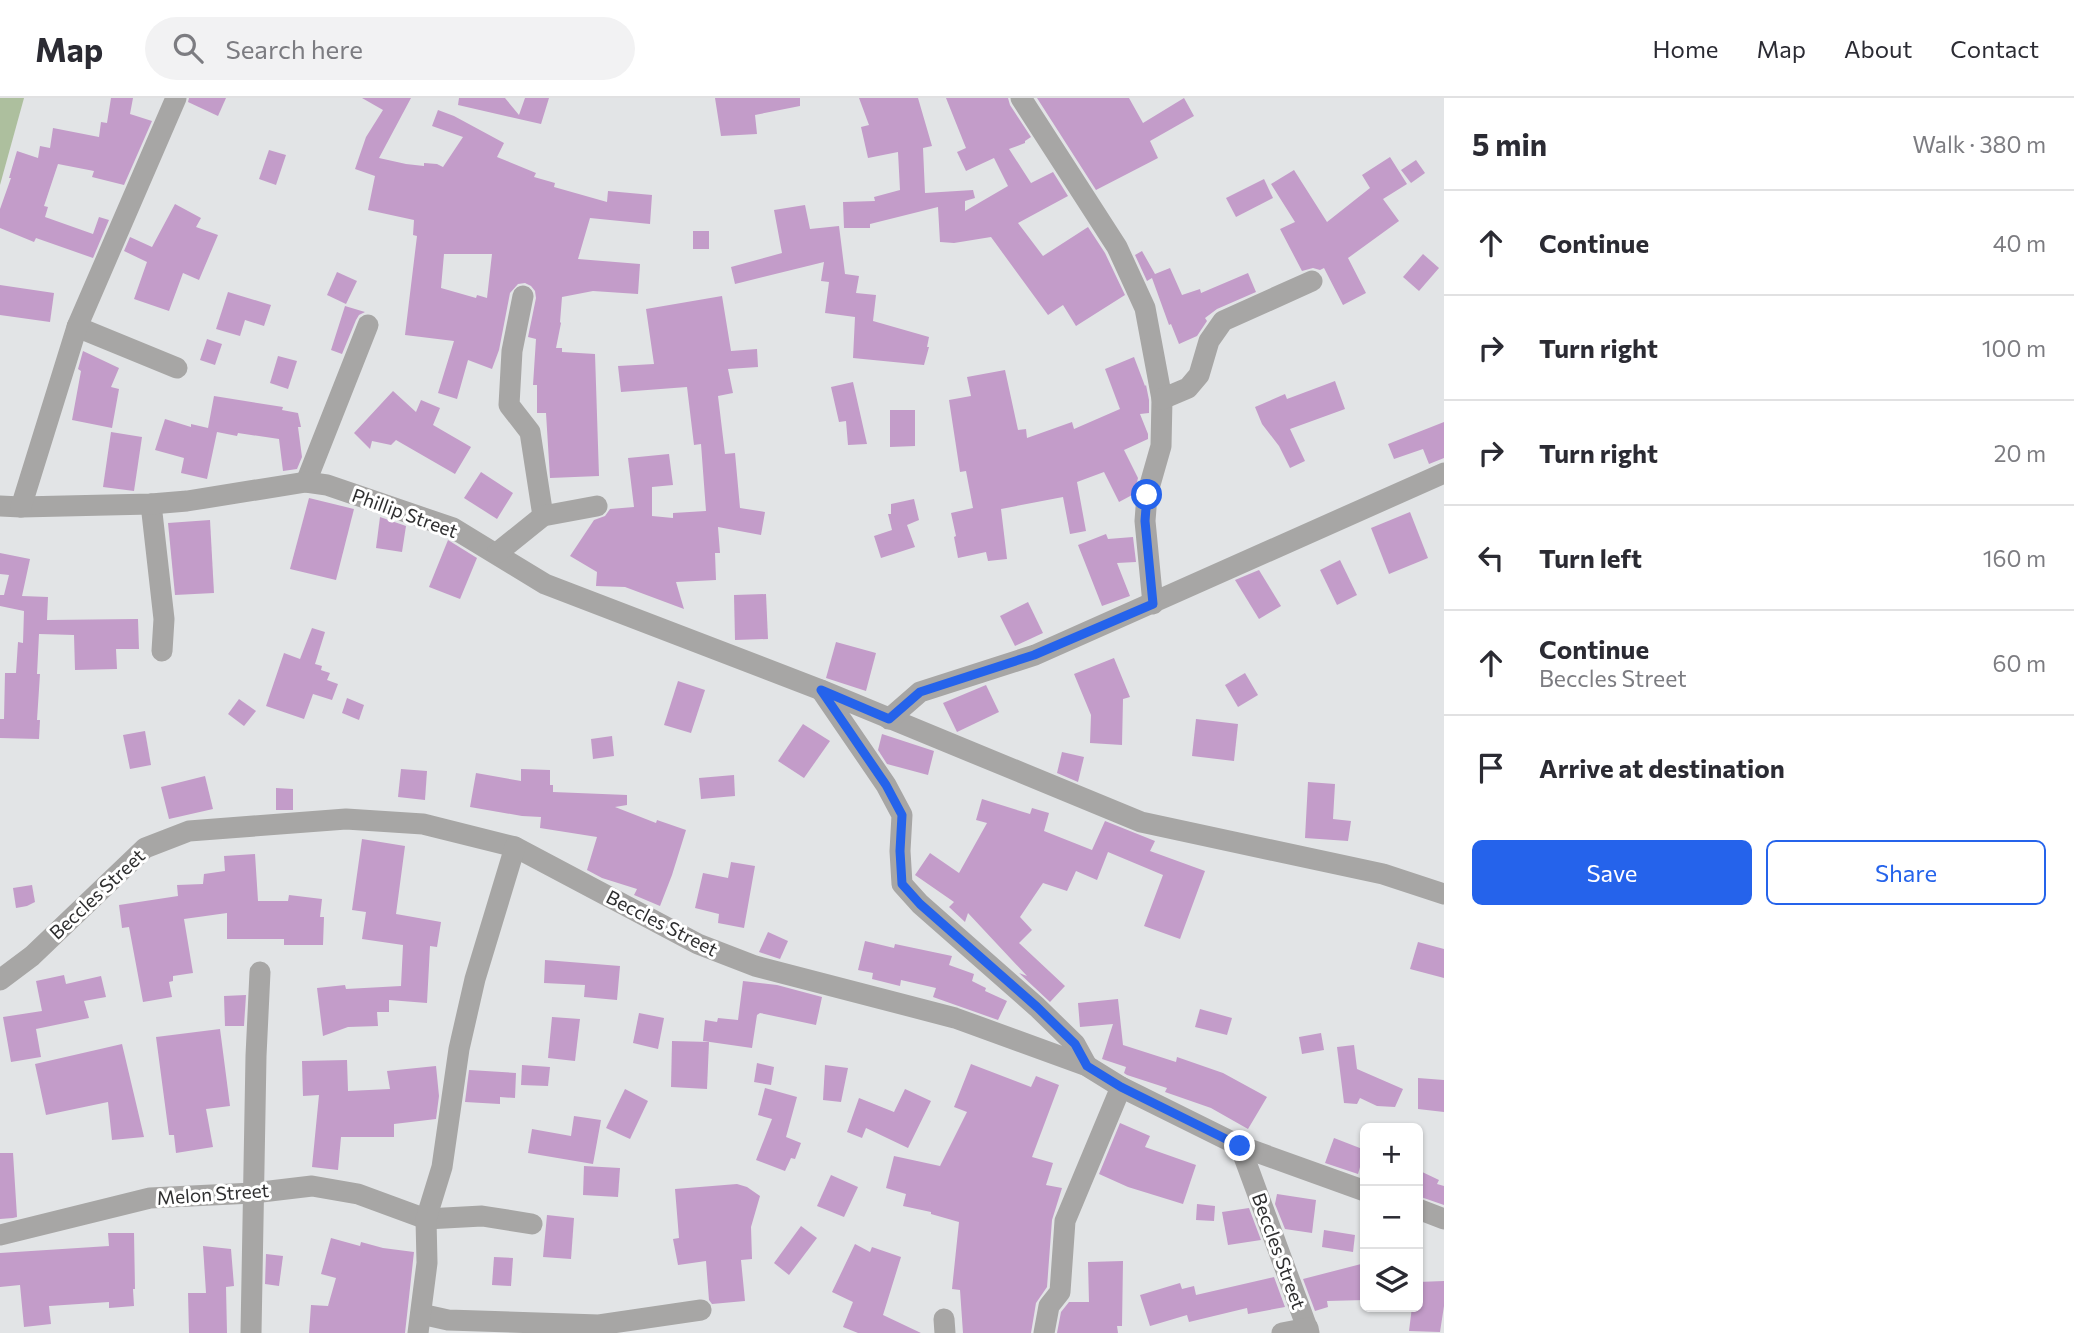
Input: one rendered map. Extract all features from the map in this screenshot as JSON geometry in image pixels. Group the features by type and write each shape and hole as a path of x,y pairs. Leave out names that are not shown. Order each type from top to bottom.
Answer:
{"street":[{"path":"10,507 77,327 176,98"},
{"path":"1021,98 1117,247 1145,308 1162,399 1161,446 1147,495 1145,521 1153,604"},
{"path":"1162,399 1188,388 1199,375 1209,341 1223,321 1312,281"},
{"path":"523,296 512,351 509,405 530,432 543,516"},
{"path":"306,482 368,325"},
{"path":"77,327 177,368"},
{"path":"889,719 920,692 1034,655 1444,473"},
{"name":"Phillip Street","path":"10,507 151,504 306,482 327,485 453,528 558,589 821,690 1141,822 1383,874 1444,894"},
{"path":"151,504 164,620 162,651"},
{"path":"497,554 543,516 597,506"},
{"path":"821,690 886,785 902,815 902,884 920,904 1075,1044 1087,1066"},
{"name":"Beccles Street","path":"0,980 32,956 145,848 189,831 346,818 423,824 515,846 698,944 755,966 955,1018 1087,1066 1121,1087 1240,1146 1308,1331"},
{"path":"515,846 475,979 458,1049 442,1167 426,1219 427,1263 419,1324 448,1320 599,1325 701,1310"},
{"path":"251,1333 260,972"},
{"path":"1044,1333 1049,1306 1060,1292 1065,1222 1121,1087"},
{"path":"1240,1146 1360,1189"},
{"name":"Melon Street","path":"0,1235 150,1198 253,1193 312,1186 358,1194 426,1219"},
{"path":"1423,1211 1444,1219"},
{"path":"426,1219 482,1216 532,1224"},
{"path":"1282,1333 1308,1331"}],"green space":[{"path":"0,98 24,98 0,185"}],"building":[{"path":"111,98 133,98 130,114 152,121 124,185 92,177 94,171 58,164 44,206 48,207 45,217 93,234 99,217 109,220 93,258 36,238 34,242 0,228 0,209 17,151 38,158 40,146 50,148 53,128 99,137 101,122 107,123"},
{"path":"189,98 226,98 218,116 188,102"},
{"path":"362,98 411,98 379,158 406,164 437,164 443,167 463,137 432,126 438,110 504,143 497,157 536,173 534,177 555,183 554,187 607,202 608,191 652,195 650,224 590,218 578,259 640,264 638,294 593,291 562,297 556,348 562,348 562,352 595,354 599,476 550,478 546,413 537,413 537,385 533,385 536,339 528,337 536,298 531,286 518,284 510,293 499,350 492,369 468,360 457,399 438,393 454,341 405,335 417,236 413,235 414,220 368,210 375,176 355,169 366,137 383,110","holes":["444,254 492,254 487,298 477,295 476,298 441,288"]},
{"path":"459,98 505,98 519,115 525,98 549,98 541,124 458,105"},
{"path":"715,98 800,98 800,106 755,115 757,134 721,136"},
{"path":"859,98 918,98 932,146 923,148 925,193 973,190 975,198 965,201 965,211 1008,186 994,158 966,171 957,152 966,148 946,98 1008,98 1031,137 1025,143 1009,149 1031,183 1053,172 1068,196 1018,223 1043,256 1088,227 1105,253 1125,295 1076,326 1063,305 1048,315 991,237 954,243 940,242 938,207 870,224 870,228 844,228 843,202 875,201 874,197 900,190 898,152 868,158 861,127 869,125"},
{"path":"1037,98 1129,98 1143,123 1184,98 1194,116 1150,141 1158,158 1096,190"},
{"path":"269,150 286,155 276,185 259,179"},
{"path":"1390,157 1407,184 1383,199 1399,221 1348,258 1366,293 1343,305 1324,268 1302,271 1280,229 1295,222 1271,184 1294,170 1327,222 1370,188 1362,175"},
{"path":"1416,160 1425,173 1411,183 1401,170"},
{"path":"1264,179 1273,198 1236,217 1226,198"},
{"path":"175,204 201,218 196,227 218,235 199,280 183,273 169,311 134,299 147,262 124,251 130,237 152,247"},
{"path":"805,205 810,229 839,226 845,274 859,276 856,293 876,295 873,321 929,337 924,365 853,358 855,317 825,313 829,282 821,281 824,262 735,284 731,267 782,253 774,210"},
{"path":"693,231 709,231 709,249 693,249"},
{"path":"1142,251 1155,274 1170,268 1182,295 1200,289 1201,293 1248,273 1256,292 1217,309 1205,318 1207,321 1197,336 1179,344 1152,278 1147,281 1135,255"},
{"path":"1423,254 1439,268 1419,291 1403,277"},
{"path":"337,272 357,281 346,304 327,295"},
{"path":"0,285 54,293 50,322 0,315"},
{"path":"228,292 271,305 264,326 245,320 240,336 216,329"},
{"path":"722,296 731,351 757,349 758,367 728,369 733,393 718,396 725,454 735,453 740,508 765,512 761,535 718,527 720,553 715,553 716,580 676,582 684,609 625,587 596,586 597,572 570,556 594,520 605,516 610,509 634,507 628,458 669,454 673,485 652,487 652,516 673,518 673,513 706,511 701,444 694,445 687,387 621,392 618,366 654,364 646,309"},
{"path":"345,306 365,312 356,320 342,354 331,350"},
{"path":"207,339 222,344 215,365 200,360"},
{"path":"83,351 119,368 111,387 119,389 112,428 72,420 81,371 78,369"},
{"path":"278,356 297,361 288,389 270,383"},
{"path":"1134,357 1146,385 1149,413 1140,414 1148,439 1124,450 1138,478 1134,494 1119,502 1104,472 1077,482 1086,531 1070,534 1063,497 1001,509 1007,559 988,561 986,552 958,558 951,513 973,508 966,471 960,472 949,400 971,396 967,377 1005,370 1018,430 1026,429 1027,438 1072,422 1074,429 1120,409 1105,369"},
{"path":"1335,381 1345,409 1290,429 1305,461 1290,468 1279,446 1262,424 1255,407 1285,394 1287,399"},
{"path":"853,382 867,444 848,445 846,421 839,422 831,387"},
{"path":"393,391 416,412 421,400 440,408 433,425 471,447 455,474 396,440 391,445 372,441 370,449 354,433"},
{"path":"214,396 283,407 282,410 298,413 302,457 297,469 283,471 279,439 238,433 237,436 217,432 207,479 181,473 184,458 155,450 165,419 191,427 191,424 208,428"},
{"path":"890,410 915,410 915,446 890,447"},
{"path":"1444,422 1444,458 1429,464 1423,449 1394,459 1388,444"},
{"path":"111,432 142,437 134,491 103,487"},
{"path":"481,472 513,493 497,519 464,498"},
{"path":"309,498 354,509 336,580 290,569"},
{"path":"914,499 919,520 907,525 915,547 881,558 874,536 892,530 888,514 891,514 891,504"},
{"path":"1410,512 1428,558 1389,574 1371,528"},
{"path":"380,517 406,526 402,552 376,548"},
{"path":"210,520 214,593 175,595 168,523"},
{"path":"1106,534 1108,539 1133,537 1136,562 1117,563 1130,596 1102,606 1078,545"},
{"path":"448,540 477,558 460,599 429,587"},
{"path":"0,553 30,559 22,596 48,597 47,620 138,619 139,649 116,649 117,669 75,670 74,635 39,634 39,739 0,738 0,719 4,719 5,673 16,673 18,642 23,643 24,611 0,606 0,595 4,595 9,575 0,574"},
{"path":"1340,560 1357,595 1337,605 1320,570"},
{"path":"1259,570 1281,606 1259,619 1235,580"},
{"path":"766,594 768,639 735,640 734,595"},
{"path":"1028,602 1043,633 1015,646 1000,616"},
{"path":"312,628 325,632 315,664 330,673 327,680 338,684 332,700 313,694 304,719 266,706 284,653 300,659"},
{"path":"836,642 876,653 866,691 826,678"},
{"path":"1114,658 1130,697 1123,699 1122,745 1090,743 1091,715 1074,674"},
{"path":"1245,673 1258,695 1238,707 1225,685"},
{"path":"678,681 705,690 691,733 664,725"},
{"path":"986,685 999,712 957,732 943,703"},
{"path":"347,698 364,705 359,720 342,713"},
{"path":"239,699 256,711 244,726 228,714"},
{"path":"1196,719 1238,724 1234,761 1192,756"},
{"path":"803,724 830,741 804,778 778,761"},
{"path":"145,731 151,765 130,769 123,735"},
{"path":"882,734 934,751 928,775 887,764 878,750"},
{"path":"612,736 614,756 593,759 591,739"},
{"path":"1062,752 1084,757 1078,782 1057,773"},
{"path":"401,769 427,771 425,800 398,797"},
{"path":"521,769 550,770 553,792 627,795 627,805 615,807 656,823 657,820 686,830 660,906 634,895 637,889 602,878 587,870 597,837 540,828 541,817 470,807 476,773 521,781"},
{"path":"734,775 735,796 701,799 699,778"},
{"path":"205,776 213,809 169,819 161,787"},
{"path":"1308,782 1335,784 1333,819 1351,821 1348,841 1305,838"},
{"path":"276,788 293,789 293,810 276,810"},
{"path":"982,799 1030,814 1032,808 1049,813 1044,831 1092,850 1105,821 1155,841 1150,851 1205,871 1180,939 1144,926 1163,875 1108,852 1097,880 1076,871 1067,891 1043,883 1020,917 1032,930 1019,943 1065,986 1050,1002 1019,973 1027,976 968,913 965,922 949,907 954,902 915,875 930,853 959,873 987,823 976,820"},
{"path":"362,839 405,846 396,914 441,922 437,947 430,946 427,1003 389,1000 389,1012 377,1012 378,1026 348,1027 323,1036 317,988 345,985 346,989 401,986 403,945 362,939 366,912 352,910"},
{"path":"255,854 258,901 288,901 289,895 322,899 320,917 324,917 323,945 284,945 284,939 227,939 227,913 184,919 193,973 173,976 173,981 169,982 172,997 143,1002 129,927 122,928 119,905 178,896 177,885 203,884 204,874 225,871 224,856"},
{"path":"731,862 755,866 744,928 718,923 719,914 695,908 703,873 728,878"},
{"path":"32,885 35,902 16,908 13,888"},
{"path":"768,932 788,941 780,959 759,952"},
{"path":"865,941 894,948 895,944 952,956 949,965 974,974 972,981 986,988 985,991 1007,1001 998,1020 933,997 936,988 901,980 900,986 872,979 873,973 858,970"},
{"path":"1418,942 1444,949 1444,978 1410,969"},
{"path":"545,960 620,966 617,1000 584,997 585,985 544,983"},
{"path":"64,975 66,984 101,976 106,997 84,1001 89,1018 36,1029 41,1057 11,1062 3,1017 42,1011 36,981"},
{"path":"743,981 777,985 822,997 816,1025 760,1013 757,1015 752,1048 703,1041 705,1020 738,1020"},
{"path":"246,995 244,1026 225,1026 224,996"},
{"path":"1118,999 1123,1045 1176,1062 1177,1057 1223,1073 1267,1097 1248,1129 1211,1108 1165,1092 1167,1088 1127,1075 1124,1073 1126,1067 1102,1059 1113,1024 1080,1027 1078,1003"},
{"path":"1200,1009 1232,1018 1227,1035 1195,1027"},
{"path":"639,1013 664,1018 658,1049 633,1043"},
{"path":"552,1017 580,1019 575,1061 548,1058"},
{"path":"220,1029 230,1106 206,1109 213,1147 176,1153 174,1135 169,1135 156,1037"},
{"path":"1321,1033 1324,1050 1302,1054 1299,1037"},
{"path":"672,1041 709,1042 707,1089 671,1087"},
{"path":"122,1044 144,1137 112,1140 108,1102 46,1115 35,1064"},
{"path":"1354,1045 1357,1069 1403,1089 1395,1107 1377,1106 1360,1098 1357,1104 1344,1103 1337,1047"},
{"path":"347,1060 348,1091 390,1089 387,1071 436,1066 439,1096 436,1119 394,1124 394,1137 341,1137 338,1170 312,1167 319,1095 303,1096 302,1061"},
{"path":"757,1063 774,1067 771,1085 754,1082"},
{"path":"971,1064 1031,1087 1036,1076 1059,1085 1032,1157 1053,1163 1046,1185 1062,1188 1052,1220 1047,1287 1036,1303 1031,1333 963,1333 960,1290 952,1289 959,1222 903,1206 906,1194 886,1188 894,1156 940,1166 967,1112 954,1107"},
{"path":"522,1065 550,1067 548,1086 521,1085"},
{"path":"825,1065 848,1068 841,1102 823,1100"},
{"path":"469,1070 516,1073 515,1098 500,1097 500,1104 465,1102"},
{"path":"1418,1078 1444,1080 1444,1112 1418,1109"},
{"path":"765,1088 797,1097 786,1137 801,1143 795,1159 791,1158 785,1171 756,1160 772,1119 758,1115"},
{"path":"625,1089 648,1101 630,1139 606,1128"},
{"path":"905,1089 931,1101 908,1148 866,1128 862,1138 847,1132 859,1098 894,1112"},
{"path":"574,1116 601,1120 593,1164 528,1153 532,1129 571,1136"},
{"path":"1120,1123 1150,1136 1145,1147 1196,1165 1183,1204 1128,1187 1099,1174"},
{"path":"1334,1138 1360,1148 1358,1174 1325,1163"},
{"path":"0,1153 13,1153 17,1217 13,1218 0,1219"},
{"path":"584,1166 620,1168 618,1197 583,1195"},
{"path":"1423,1172 1439,1180 1437,1184 1444,1186 1444,1205 1423,1198"},
{"path":"831,1175 858,1187 844,1217 817,1206"},
{"path":"737,1184 760,1196 751,1227 752,1259 741,1260 745,1301 712,1304 709,1300 706,1261 678,1265 673,1239 679,1238 675,1189"},
{"path":"1277,1194 1316,1200 1312,1233 1285,1229 1275,1204"},
{"path":"1197,1204 1215,1206 1214,1221 1196,1220"},
{"path":"1249,1208 1261,1240 1228,1245 1222,1212"},
{"path":"547,1215 574,1218 571,1259 543,1257"},
{"path":"801,1226 817,1238 789,1275 774,1263"},
{"path":"1324,1230 1355,1235 1353,1252 1322,1247"},
{"path":"108,1233 134,1233 134,1306 109,1308 109,1302 49,1306 51,1324 24,1327 20,1285 0,1287 0,1253 109,1246"},
{"path":"331,1238 360,1246 361,1242 414,1252 405,1333 309,1333 311,1305 328,1306 336,1278 321,1274"},
{"path":"855,1244 870,1252 872,1247 901,1257 883,1315 921,1333 858,1333 843,1327 853,1302 832,1292"},
{"path":"203,1246 231,1249 234,1286 226,1287 227,1333 189,1333 188,1293 206,1293"},
{"path":"266,1254 283,1256 279,1286 265,1284"},
{"path":"494,1257 513,1258 511,1286 492,1285"},
{"path":"1123,1261 1122,1326 1117,1326 1118,1333 1057,1333 1061,1312 1069,1302 1089,1302 1088,1262"},
{"path":"1360,1264 1360,1300 1327,1301 1328,1307 1315,1311 1303,1279"},
{"path":"1274,1277 1285,1307 1248,1314 1247,1308 1189,1322 1187,1315 1150,1326 1140,1295 1180,1283 1182,1289 1194,1286 1196,1295"},
{"path":"1444,1281 1440,1332 1409,1331 1411,1312 1423,1312 1423,1282"}],"route":[{"path":"1147,495 1145,521 1153,604 1034,655 920,692 889,719 821,690 886,785 902,815 902,884 920,904 1037,1007 1075,1044 1087,1066 1121,1087 1240,1146"}]}
